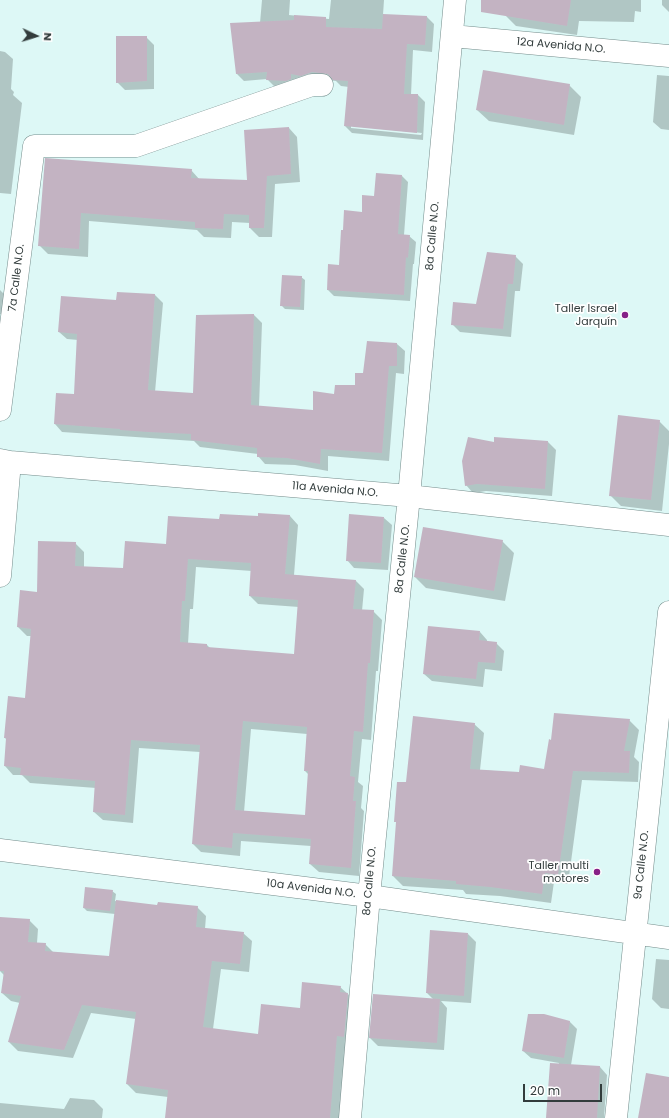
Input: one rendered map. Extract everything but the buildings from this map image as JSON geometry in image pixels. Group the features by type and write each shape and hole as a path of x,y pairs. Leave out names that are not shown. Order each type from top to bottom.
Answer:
{"street":[{"name":"8a Calle N.O.","path":"350,1118 369,896 456,0"},
{"name":"12a Avenida N.O.","path":"452,36 669,56"},
{"name":"7a Calle N.O.","path":"0,410 34,146 136,146 312,85 322,85"},
{"name":"11a Avenida N.O.","path":"5,461 409,496 669,525"},
{"path":"0,576 5,461"},
{"name":"9a Calle N.O.","path":"616,1118 669,612"},
{"name":"10a Avenida N.O.","path":"0,850 369,896 669,938"}],"place":[{"name":"Taller Israel Jarquín","path":"625,315"},
{"name":"Taller multi motores","path":"597,872"}]}
